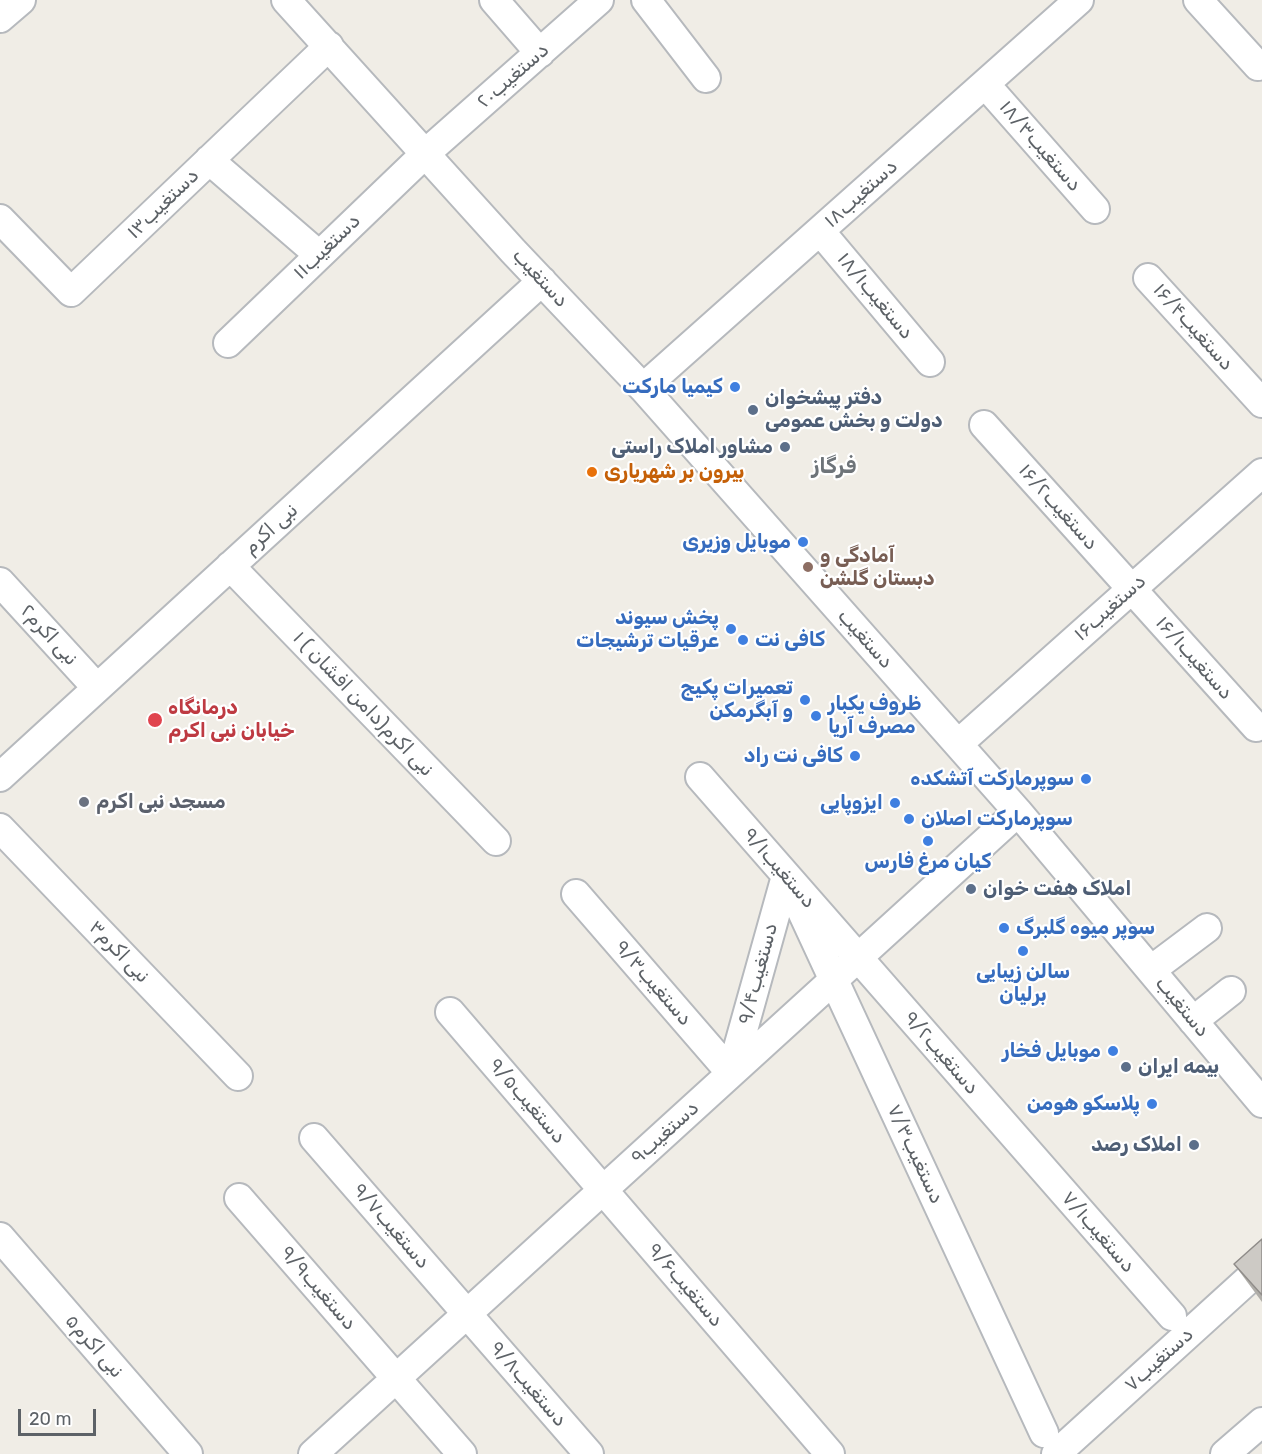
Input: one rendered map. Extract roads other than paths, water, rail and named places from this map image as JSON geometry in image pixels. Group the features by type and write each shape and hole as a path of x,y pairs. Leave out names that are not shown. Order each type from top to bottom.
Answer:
{"street":[{"path":"0,18 21,0"},
{"name":"دستغیب","path":"286,0 427,152 542,281 643,388 1018,812 1262,1102"},
{"path":"494,0 540,53"},
{"name":"دستغیب۲۰","path":"427,152 599,0"},
{"path":"646,0 706,78"},
{"name":"دستغیب۱۸","path":"643,388 1079,0"},
{"path":"1198,0 1258,66"},
{"name":"دستغیب۱۳","path":"0,219 71,292 329,46"},
{"name":"دستغیب۱۸/۳","path":"985,84 1095,209"},
{"name":"دستغیب۱۱","path":"228,343 427,152"},
{"path":"209,160 319,255"},
{"name":"دستغیب۱۸/۱","path":"820,231 930,362"},
{"name":"دستغیب۱۶/۴","path":"1148,278 1262,403"},
{"name":"نبی اکرم","path":"0,777 542,281"},
{"name":"دستغیب۱۶/۲","path":"984,425 1132,589"},
{"name":"دستغیب۱۶","path":"958,744 1262,473"},
{"name":"۱ نبی اکرم(دامن افشان )","path":"230,566 496,841"},
{"name":"نبی اکرم۲","path":"0,582 97,688"},
{"name":"دستغیب۱۶/۱","path":"1132,589 1256,727"},
{"name":"دستغیب۹/۱","path":"700,777 858,958"},
{"name":"دستغیب۹","path":"313,1454 1018,812"},
{"name":"نبی اکرم۳","path":"0,828 238,1076"},
{"name":"دستغیب۹/۴","path":"731,1073 786,876"},
{"name":"دستغیب۷/۳","path":"786,876 1050,1444"},
{"name":"دستغیب۹/۳","path":"576,894 731,1073"},
{"path":"1151,970 1208,928"},
{"name":"دستغیب۹/۲","path":"858,958 1024,1148"},
{"path":"1193,1021 1232,991"},
{"name":"۹/۵دستغیب","path":"450,1012 603,1190"},
{"name":"دستغیب۹/۷","path":"314,1138 467,1313"},
{"name":"دستغیب۷/۱","path":"1024,1148 1172,1316"},
{"name":"دستغیب۹/۶","path":"603,1190 830,1454"},
{"name":"دستغیب۹/۹","path":"239,1197 462,1454"},
{"name":"نبی اکرم۵","path":"0,1237 188,1454"},
{"name":"دستغیب۷","path":"1050,1444 1262,1267"},
{"name":"دستغیب۹/۸","path":"467,1313 589,1454"},
{"path":"1225,1454 1262,1422"}],"place":[{"name":"کیمیا مارکت","path":"735,387"},
{"name":"دفتر پیشخوان دولت و بخش عمومی","path":"753,410"},
{"name":"مشاور املاک راستی","path":"785,447"},
{"name":"بیرون بر شهریاری","path":"592,472"},
{"name":"موبایل وزیری","path":"803,542"},
{"name":"آمادگی و دبستان گلشن","path":"808,567"},
{"name":"پخش سیوند عرقیات ترشیجات","path":"731,629"},
{"name":"کافی نت","path":"743,640"},
{"name":"تعمیرات پکیج و آبگرمکن","path":"805,700"},
{"name":"ظروف یکبار مصرف آریا","path":"816,716"},
{"name":"درمانگاه خیابان نبی اکرم","path":"155,720"},
{"name":"کافی نت راد","path":"855,756"},
{"name":"سوپرمارکت آتشکده","path":"1086,779"},
{"name":"مسجد نبی اکرم","path":"84,802"},
{"name":"ایزوپایی","path":"895,803"},
{"name":"سوپرمارکت اصلان","path":"909,819"},
{"name":"کیان مرغ فارس","path":"928,841"},
{"name":"املاک هفت خوان","path":"971,889"},
{"name":"سوپر میوه گلبرگ","path":"1004,928"},
{"name":"سالن زیبایی برلیان","path":"1023,951"},
{"name":"موبایل فخار","path":"1113,1051"},
{"name":"بیمه ایران","path":"1126,1067"},
{"name":"پلاسکو هومن","path":"1152,1104"},
{"name":"املاک رصد","path":"1194,1145"}],"district":[{"name":"فرگاز","path":"834,467"}]}
